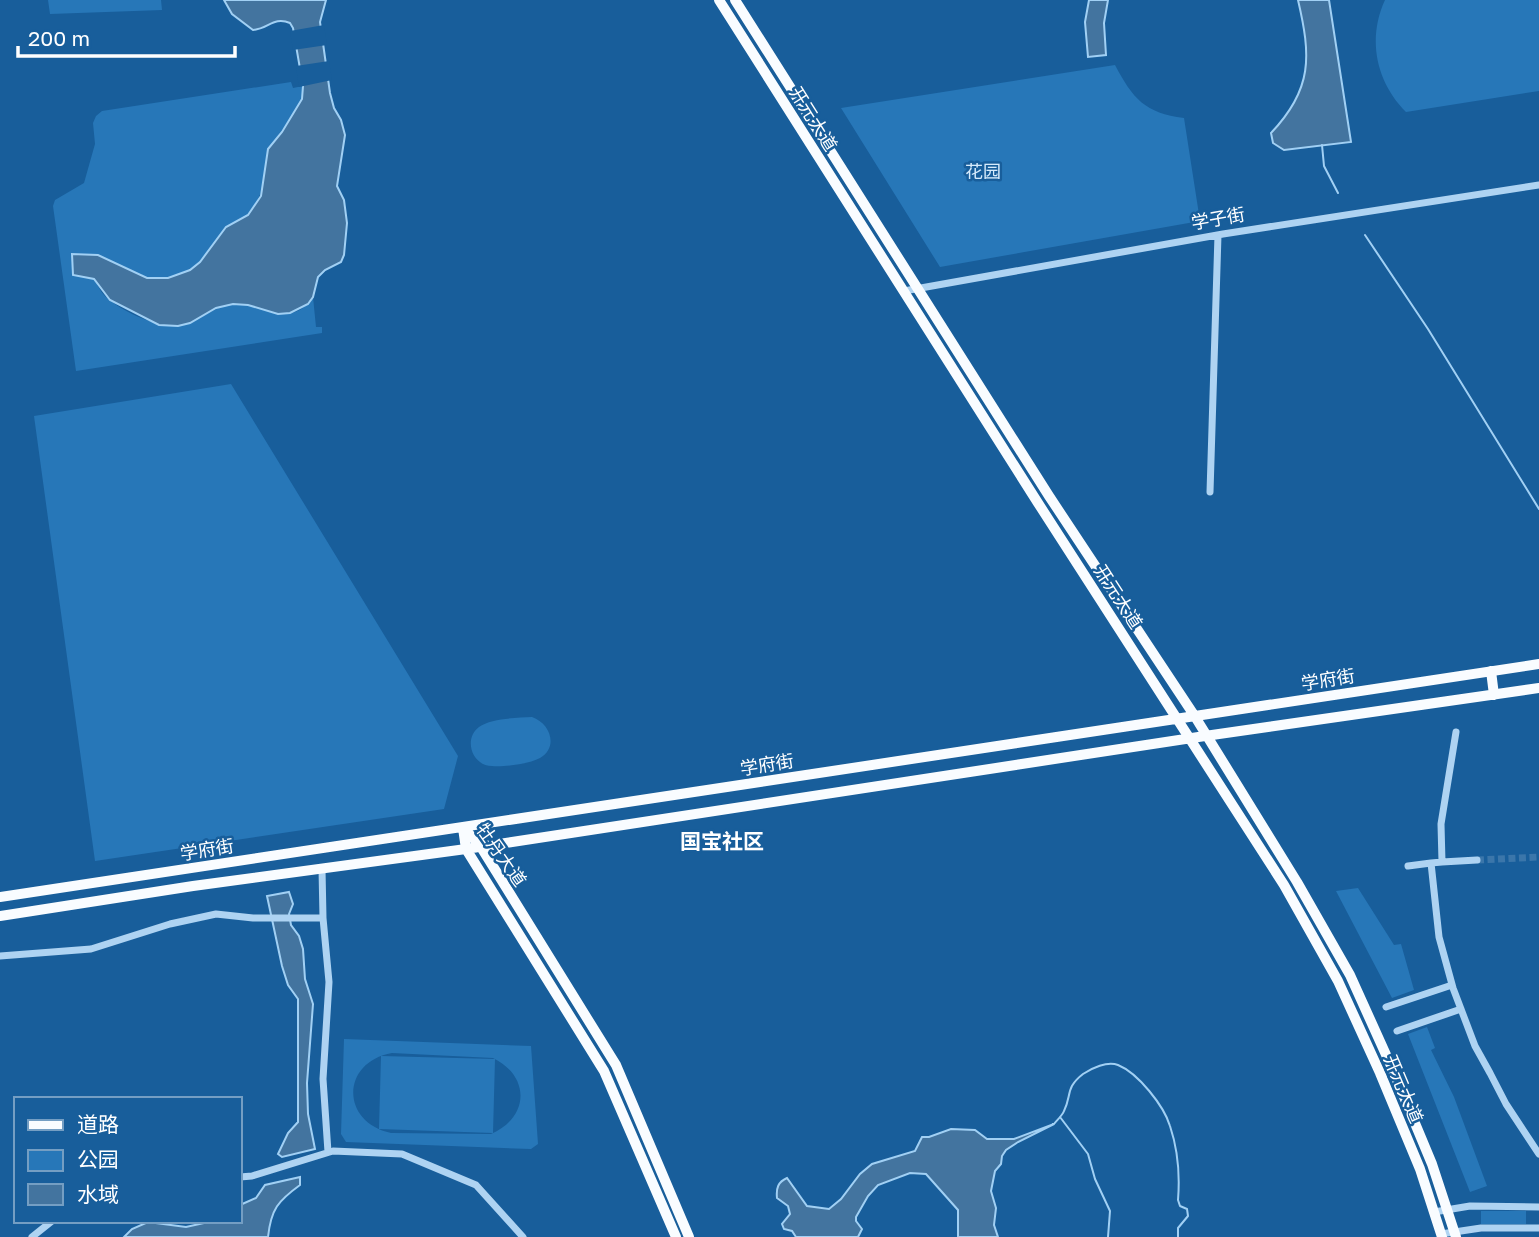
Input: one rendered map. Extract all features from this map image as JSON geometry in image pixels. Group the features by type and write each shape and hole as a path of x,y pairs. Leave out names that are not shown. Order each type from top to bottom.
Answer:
{"main road":[{"name":"开元大道","path":"719,0 1284,885 1338,981 1420,1168 1442,1236"},
{"name":"开元大道","path":"735,0 1049,496 1194,715 1295,878 1350,975 1432,1164 1455,1234"},
{"name":"学府街","path":"0,897 1539,664"},
{"path":"1491,671 1493,695"},
{"name":"学府街","path":"0,916 193,886 481,847 1190,738 1539,688"},
{"name":"牡丹大道","path":"463,827 481,847 616,1065 689,1237"},
{"name":"牡丹大道","path":"463,827 466,849 604,1071 676,1237"}],"street":[{"name":"学子街","path":"904,293 1218,236 1539,187"},
{"path":"1210,492 1218,236"},
{"path":"1442,862 1441,824 1456,732"},
{"path":"1408,866 1477,860"},
{"path":"1431,863 1439,937 1452,985 1475,1046 1506,1104 1539,1154"},
{"path":"190,868 193,886"},
{"path":"322,869 329,982 323,1079 328,1152"},
{"path":"0,956 91,949 170,924 216,914 323,918"},
{"path":"1386,1007 1452,985"},
{"path":"1397,1031 1461,1009"},
{"path":"242,1177 333,1150 402,1154 476,1185 523,1237"},
{"path":"1434,1212 1470,1206 1539,1207"},
{"path":"32,1237 50,1223"},
{"path":"1442,1236 1481,1228 1539,1230 1538,1237"}],"green space":[{"path":"48,0 161,0 162,10 50,14"},
{"path":"1385,0 1539,0 1539,91 1406,112 1381,74 1378,59 1376,30"},
{"name":"花园","path":"1115,65 1128,87 1142,102 1159,112 1184,118 1200,221 940,267 841,108"},
{"path":"291,82 293,88 303,86 302,99 268,149 265,183 255,206 248,215 226,227 200,262 190,270 168,278 147,278 98,255 73,254 73,274 94,279 104,295 115,304 157,323 190,322 235,304 286,314 304,307 313,297 316,327 322,327 322,333 76,371 53,206 55,200 84,183 95,144 93,123 96,116 102,111"},
{"path":"231,384 458,756 444,809 95,861 34,416"},
{"path":"532,717 544,724 550,736 549,748 540,758 497,766 485,765 475,757 471,738 479,727 497,720"},
{"path":"1358,888 1394,945 1401,944 1414,990 1392,998 1336,891"},
{"path":"1427,1027 1435,1048 1431,1050 1454,1097 1487,1186 1470,1192 1408,1034"},
{"path":"344,1039 531,1046 538,1144 531,1149 346,1142 341,1134","holes":["392,1053 493,1058 514,1075 520,1096 519,1107 513,1117 504,1127 491,1134 391,1133 374,1127 362,1117 355,1105 353,1092 356,1079 363,1068 375,1059"]},
{"path":"381,1056 495,1059 493,1133 379,1129"},
{"path":"1481,1211 1526,1211 1526,1224 1481,1224"}],"water":[{"path":"224,0 326,0 320,22 330,93 345,135 337,186 344,200 347,223 344,255 341,262 318,277 313,297 308,304 290,313 278,314 248,305 233,304 216,308 190,323 178,326 159,325 110,300 94,279 73,275 72,254 98,255 147,278 168,278 190,270 200,262 226,227 248,215 261,196 268,149 302,99 303,86 293,28 290,23 280,21 253,30 232,14"},
{"path":"1089,0 1108,0 1104,23 1106,55 1088,57 1085,22"},
{"path":"1298,0 1329,0 1351,142 1284,150 1273,143 1271,133 1295,102 1305,71 1305,38"},
{"path":"289,892 293,904 289,914 291,925 299,936 303,949 305,979 313,1004 307,1083 308,1114 315,1149 282,1157 278,1154 288,1133 298,1122 298,999 288,985 282,966 267,896"},
{"path":"1054,1124 1018,1142 1002,1156 1001,1164 995,1171 991,1191 996,1208 994,1225 998,1237 958,1237 958,1210 926,1174 910,1173 878,1185 868,1196 856,1217 862,1229 858,1237 796,1237 792,1231 784,1229 782,1224 790,1214 788,1206 777,1198 777,1191 780,1183 787,1178 807,1206 829,1209 872,1164 915,1151 922,1137 951,1129 975,1130 987,1139 1014,1139"},
{"path":"300,1177 300,1185 277,1206 271,1219 268,1237 124,1237 132,1229 146,1223 186,1227 204,1223 242,1223 242,1204 256,1198 265,1185"}],"pier":[{"path":"324,25 327,45 293,50 290,31"},
{"path":"329,61 332,80 299,87 296,66"}],"waterway":[{"path":"1322,145 1324,166 1338,193"},
{"path":"1365,235 1428,329 1539,509"},
{"path":"1054,1124 1063,1113 1074,1083 1087,1072 1114,1064 1134,1075 1162,1109 1173,1135 1178,1163 1178,1200 1180,1206 1187,1209 1188,1216 1178,1228 1178,1237"},
{"path":"1060,1117 1088,1154 1095,1179 1110,1211 1108,1237"}],"tunnel":[{"path":"1477,860 1539,857"}],"district":[{"name":"国宝社区","path":"722,842"}]}
